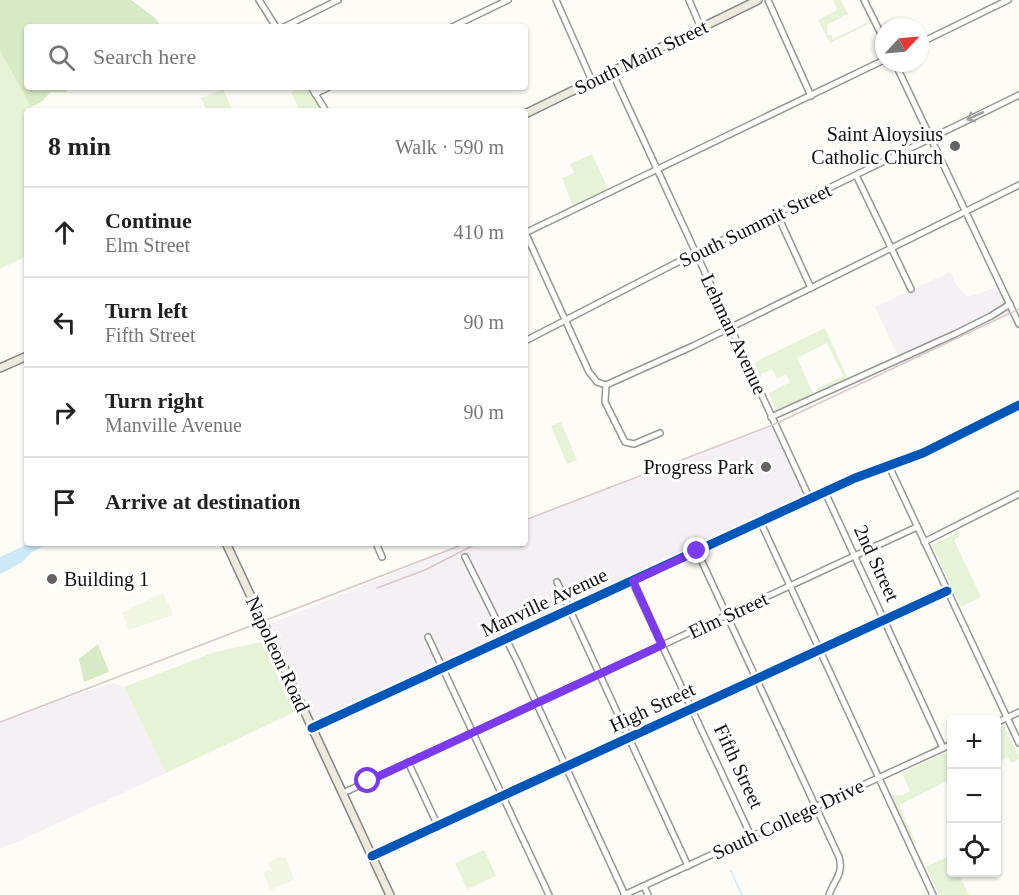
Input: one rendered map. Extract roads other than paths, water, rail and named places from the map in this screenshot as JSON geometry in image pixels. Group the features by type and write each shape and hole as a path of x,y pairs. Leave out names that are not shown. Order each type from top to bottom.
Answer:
{"main road":[{"name":"South Main Street","path":"528,113 758,0"},
{"path":"0,368 24,357"},
{"name":"Napoleon Road","path":"227,546 390,895"}],"street":[{"path":"259,0 274,24"},
{"path":"290,24 338,0"},
{"path":"458,24 508,0"},
{"path":"556,0 592,81"},
{"path":"689,0 701,28"},
{"path":"768,0 812,96"},
{"path":"864,0 875,22"},
{"path":"929,39 1008,0"},
{"path":"528,232 875,64"},
{"name":"Lehman Avenue","path":"612,72 810,499"},
{"path":"899,72 1019,324"},
{"path":"313,90 323,108"},
{"path":"315,94 323,90"},
{"name":"South Summit Street","path":"528,339 697,253 1019,95"},
{"path":"856,175 912,289"},
{"path":"528,240 589,372 597,382 606,385 730,328 1019,185"},
{"path":"777,214 811,288"},
{"path":"771,417 955,334 1010,304"},
{"path":"606,385 605,402 625,442 634,444 660,433"},
{"name":"Manville Avenue","path":"312,728 858,476 923,453 1019,405"},
{"path":"889,466 1019,743"},
{"name":"2nd Street","path":"825,492 943,748"},
{"path":"924,542 1019,494"},
{"path":"760,521 933,895"},
{"name":"Elm Street","path":"342,793 917,527"},
{"path":"377,546 382,557"},
{"path":"697,551 841,864 840,874 829,895"},
{"path":"465,557 506,639 625,895"},
{"name":"Fifth Street","path":"633,581 751,836"},
{"path":"557,582 688,866"},
{"name":"High Street","path":"372,856 947,591"},
{"path":"429,637 549,895"},
{"path":"1001,721 1019,712"},
{"name":"South College Drive","path":"625,895 947,746"},
{"path":"408,762 438,826"},
{"path":"644,886 648,895"}],"water":[{"path":"24,546 44,546 32,552 21,563 0,574 0,557"}],"waterway":[{"path":"731,871 742,895"}],"railway":[{"path":"528,519 775,424 1019,309"},
{"path":"0,722 459,546"},
{"path":"377,588 425,570 472,546"}],"place":[{"name":"Saint Aloysius Catholic Church","path":"955,146"},
{"name":"Progress Park","path":"766,467"},
{"name":"Building 1","path":"52,579"}]}
